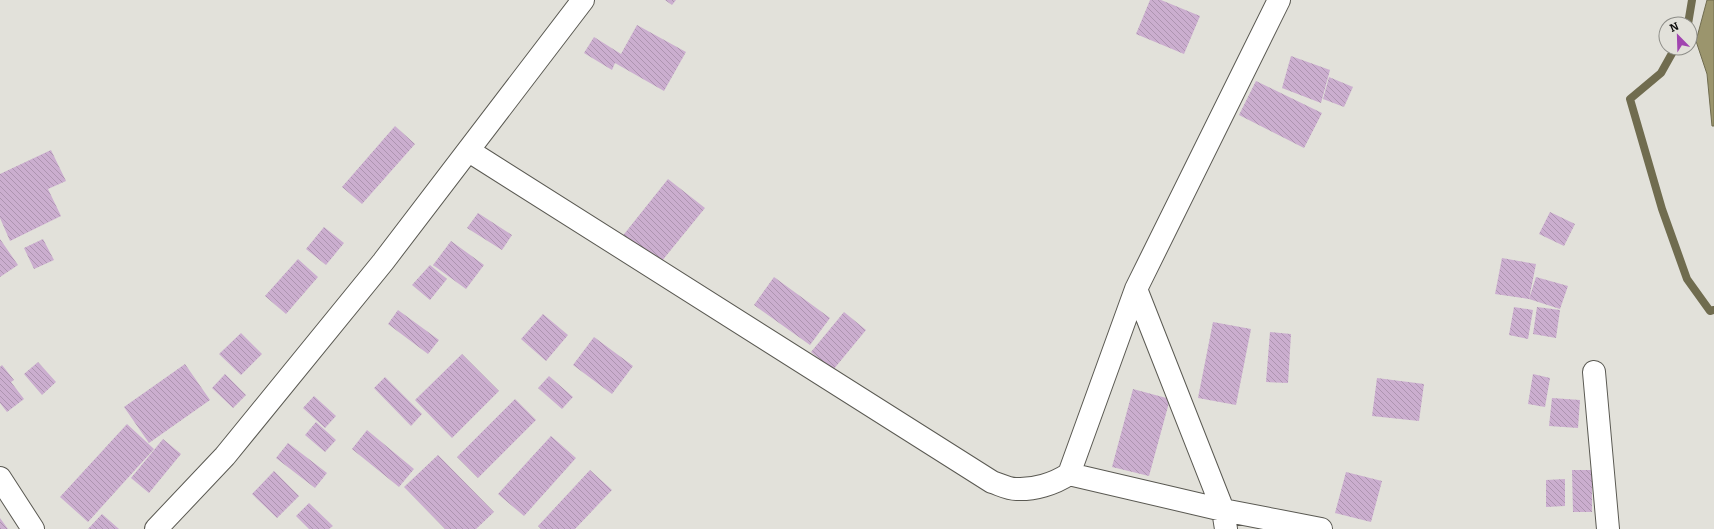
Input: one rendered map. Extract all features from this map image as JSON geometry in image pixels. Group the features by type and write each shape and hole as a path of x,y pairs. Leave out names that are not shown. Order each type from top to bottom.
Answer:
{"street":[{"path":"156,529 225,456 383,262 583,0"},
{"path":"469,151 992,482 1015,489 1036,487 1058,482 1069,474 1136,289 1278,0"},
{"path":"1136,289 1224,519"},
{"path":"1594,372 1608,529"},
{"path":"1069,474 1224,519 1321,529"},
{"path":"0,478 33,529"}],"shaded area":[{"path":"1707,0 1714,0 1714,126 1712,126 1707,74 1698,47 1698,34"}],"building":[{"path":"665,0 676,0 672,5"},
{"path":"1150,0 1161,0 1200,16 1184,54 1136,34"},
{"path":"637,25 686,52 664,91 615,63 612,70 584,53 594,37 621,54"},
{"path":"1291,56 1330,70 1321,103 1282,88"},
{"path":"1329,77 1353,87 1344,107 1323,99"},
{"path":"1256,81 1322,113 1304,148 1239,115"},
{"path":"395,126 415,144 362,204 342,187"},
{"path":"51,150 66,181 48,189 61,216 10,241 0,218 0,174"},
{"path":"668,179 705,208 657,267 621,238"},
{"path":"1550,212 1575,224 1564,246 1539,234"},
{"path":"478,213 512,235 502,250 467,228"},
{"path":"324,227 344,243 326,265 306,249"},
{"path":"0,239 18,265 0,277"},
{"path":"43,239 54,260 34,269 24,248"},
{"path":"451,241 484,265 466,289 433,265"},
{"path":"1502,258 1536,264 1529,299 1495,294"},
{"path":"298,259 318,277 286,314 265,296"},
{"path":"430,265 447,279 430,300 412,285"},
{"path":"774,277 830,318 810,345 754,305"},
{"path":"1536,277 1568,286 1560,309 1529,299"},
{"path":"1514,307 1533,310 1528,339 1509,335"},
{"path":"1537,307 1560,310 1556,338 1533,334"},
{"path":"398,310 439,340 428,354 388,324"},
{"path":"844,312 866,330 833,370 811,352"},
{"path":"543,314 568,335 546,361 521,339"},
{"path":"1213,322 1251,329 1236,405 1198,398"},
{"path":"1270,332 1291,334 1288,383 1266,382"},
{"path":"241,333 262,354 241,375 219,354"},
{"path":"594,337 633,366 612,394 573,365"},
{"path":"462,354 499,391 452,438 415,400"},
{"path":"38,362 56,382 42,395 24,374"},
{"path":"185,364 210,400 149,443 124,407"},
{"path":"2,365 14,380 11,382 24,399 7,412 0,403 0,367"},
{"path":"225,374 246,395 233,408 212,388"},
{"path":"1533,374 1550,378 1545,407 1528,404"},
{"path":"549,376 573,397 562,409 538,388"},
{"path":"385,377 422,414 411,426 374,388"},
{"path":"1377,378 1424,384 1419,421 1372,416"},
{"path":"1133,389 1170,399 1149,476 1112,467"},
{"path":"314,396 336,416 325,428 303,408"},
{"path":"1552,398 1580,400 1578,428 1549,426"},
{"path":"515,399 536,420 478,478 457,457"},
{"path":"316,422 336,440 325,452 305,435"},
{"path":"127,424 154,449 88,522 60,497"},
{"path":"367,430 414,469 399,487 352,449"},
{"path":"551,436 576,458 524,516 498,494"},
{"path":"163,439 181,454 149,493 131,478"},
{"path":"288,443 327,473 315,488 276,458"},
{"path":"438,455 494,512 476,529 445,529 404,487"},
{"path":"590,470 612,490 575,529 541,529 538,526"},
{"path":"1572,470 1592,470 1592,512 1573,512"},
{"path":"274,471 299,496 277,518 252,494"},
{"path":"1346,472 1382,481 1371,522 1335,513"},
{"path":"1565,479 1565,506 1546,507 1546,480"},
{"path":"309,503 333,526 329,529 309,529 296,516"},
{"path":"102,514 119,529 88,529"},
{"path":"0,518 8,529 0,529"}],"waterway":[{"path":"1689,16 1692,0"},
{"path":"1671,56 1661,73 1630,99 1662,209 1687,279 1710,311 1714,310"}]}
